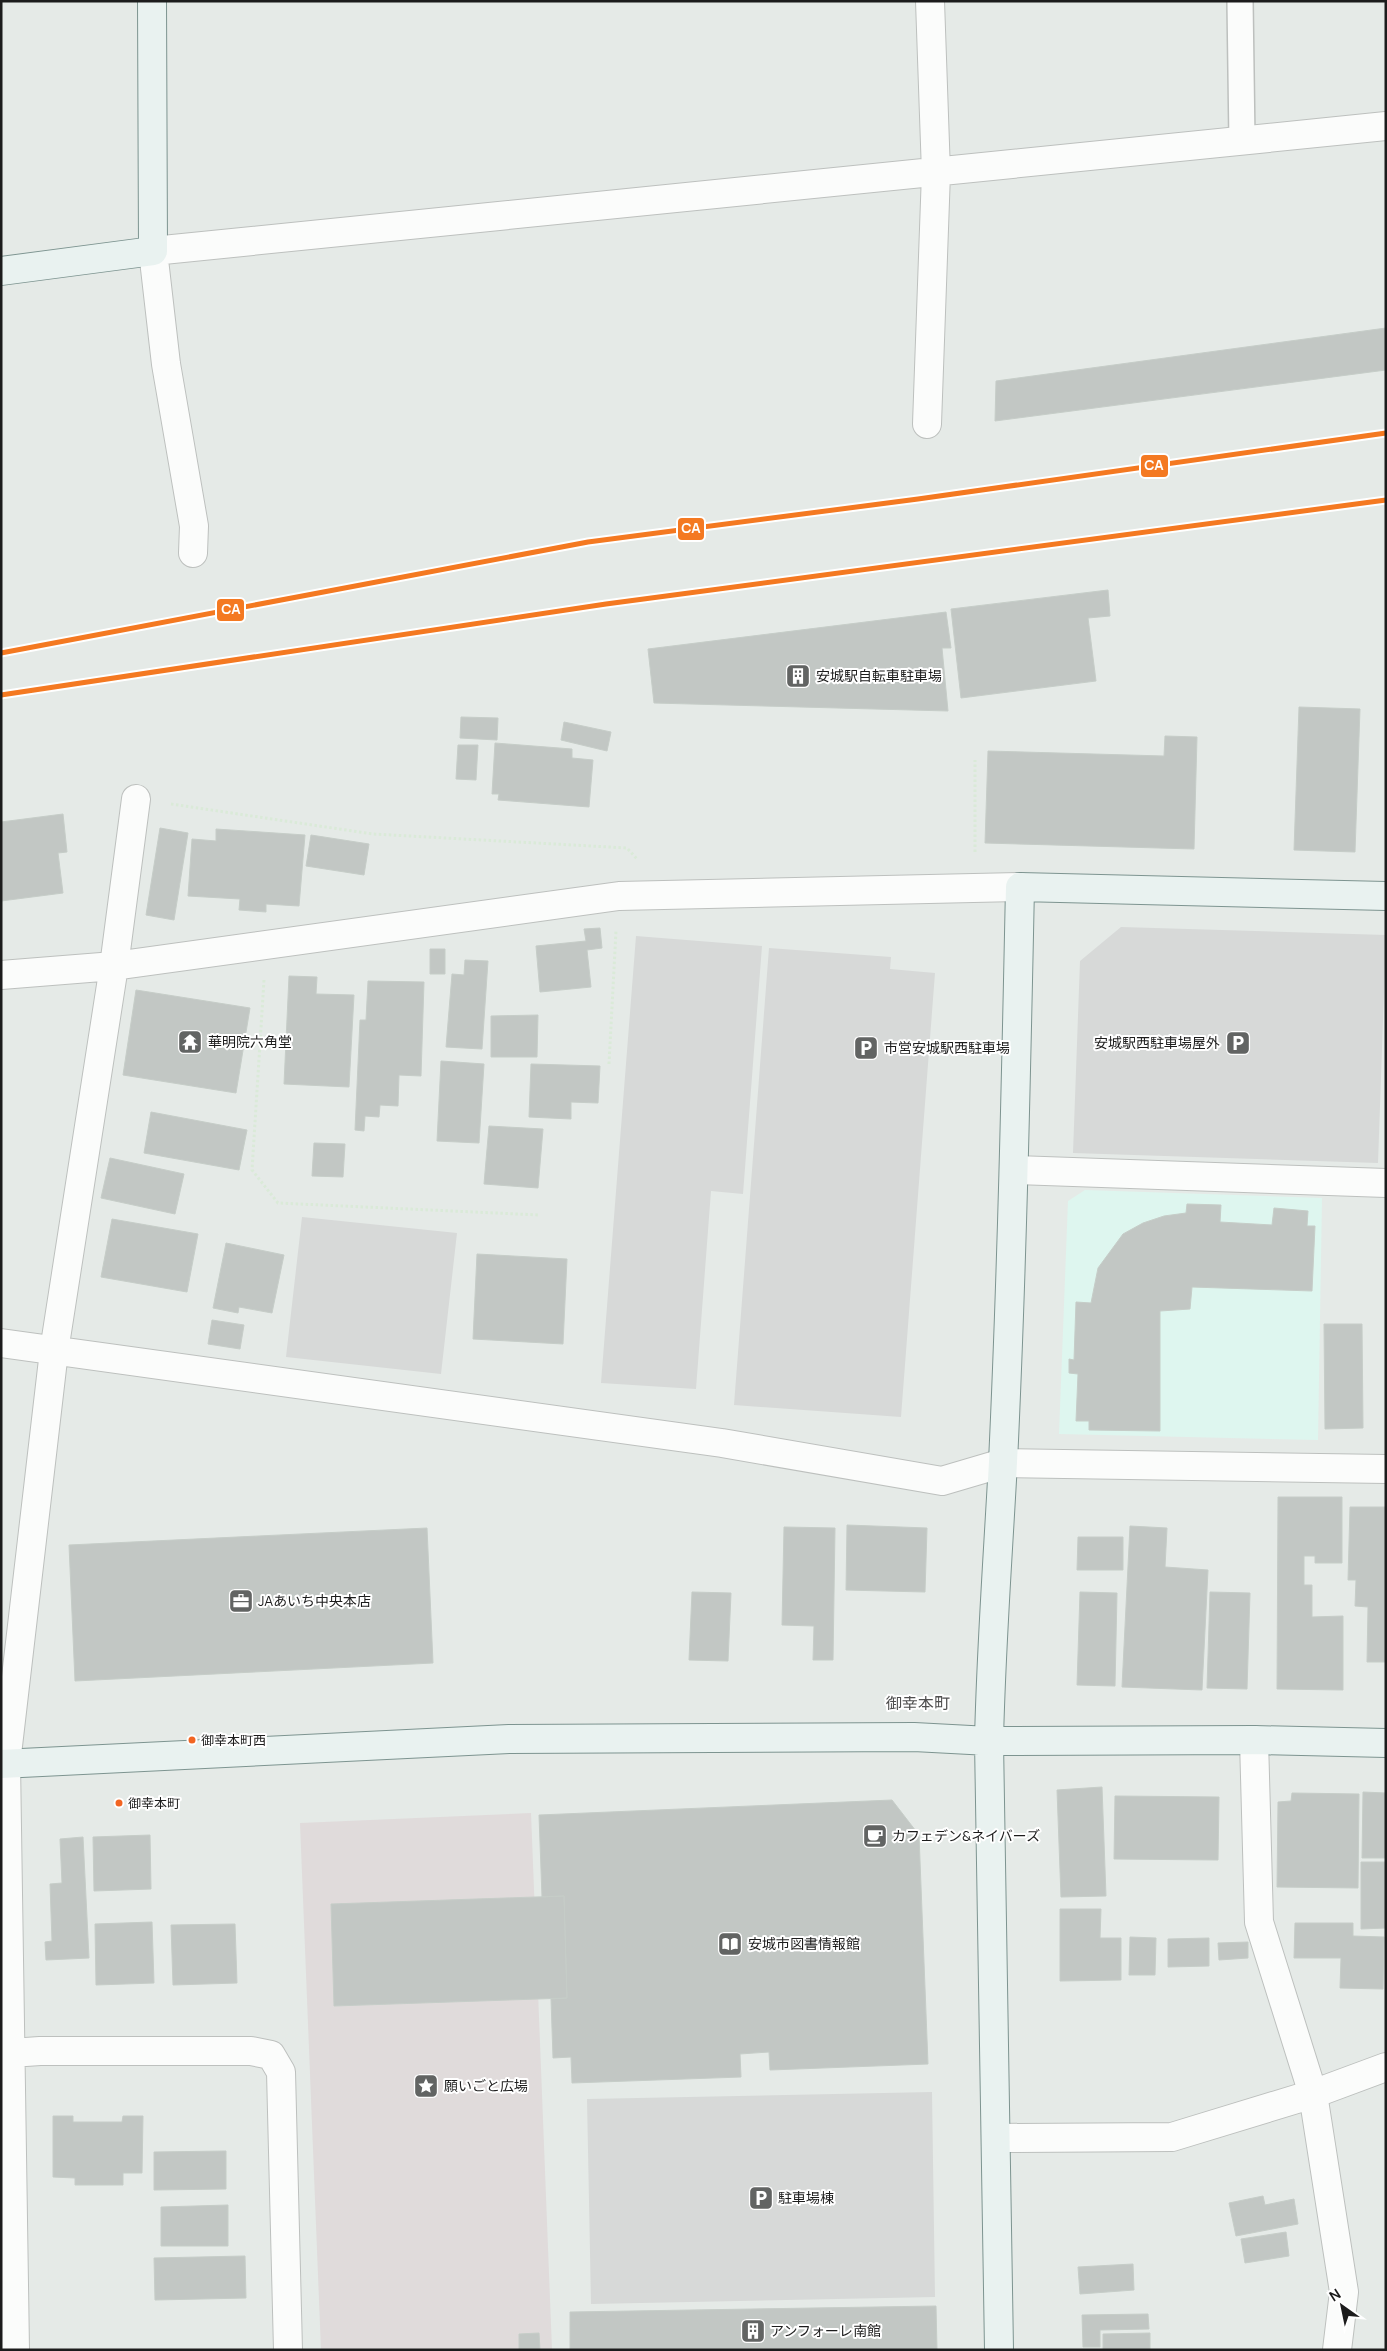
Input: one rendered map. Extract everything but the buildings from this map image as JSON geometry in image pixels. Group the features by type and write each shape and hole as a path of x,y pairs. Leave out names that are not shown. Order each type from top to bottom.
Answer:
{"street":[{"path":"152,1 153,251 166,364 194,526 193,553"},
{"path":"927,424 936,173 930,1"},
{"path":"1,271 153,251 1386,126"},
{"path":"15,2350 11,2053 4,1763 54,1351 114,966 136,799"},
{"path":"999,2350 990,1668 1003,1463 1014,1170 1020,887"},
{"path":"1,975 114,966 619,896 1020,887 1386,896"},
{"path":"1014,1170 1386,1183"},
{"path":"1,1344 722,1443 942,1481 1003,1463 1386,1470"},
{"path":"4,1763 509,1739 914,1737 990,1741 1254,1740 1386,1743"},
{"path":"1254,1740 1259,1922 1312,2094 1344,2292 1337,2350"},
{"path":"11,2053 40,2051 251,2050 271,2055 281,2072 288,2350"},
{"path":"996,2138 1172,2137 1312,2094 1386,2067"}],"lane":[{"path":"1240,1 1242,141"}],"path":[{"path":"975,760 975,888"},
{"path":"136,799 373,834 627,848 673,895"},
{"path":"609,1064 619,896"},
{"path":"266,945 252,1170 278,1203 539,1215"}],"shaded area":[{"path":"1121,927 1386,935 1378,1163 1073,1153 1080,961"},
{"path":"636,936 762,946 743,1194 711,1191 696,1389 601,1383"},
{"path":"769,948 891,957 890,969 935,973 901,1417 734,1405"},
{"path":"1085,1190 1322,1198 1318,1440 1059,1434 1068,1201"},
{"path":"302,1217 457,1233 441,1374 286,1357"},
{"name":"願いごと広場","path":"531,1813 552,2350 321,2350 300,1823"},
{"name":"駐車場棟","path":"932,2092 935,2297 591,2304 587,2099"}],"transit line":[{"name":"CA","path":"1,653 588,542 918,499 1386,433"},
{"name":"CA","path":"1,695 606,604 1386,500"}],"place":[{"name":"安城駅自転車駐車場","path":"798,676"},
{"name":"華明院六角堂","path":"190,1042"},
{"name":"安城駅西駐車場屋外","path":"1238,1043"},
{"name":"市営安城駅西駐車場","path":"866,1048"},
{"name":"JAあいち中央本店","path":"241,1601"},
{"name":"御幸本町西","path":"192,1740"},
{"name":"御幸本町","path":"119,1803"},
{"name":"カフェデン&ネイバーズ","path":"875,1836"},
{"name":"安城市図書情報館","path":"730,1944"},
{"name":"願いごと広場","path":"426,2086"},
{"name":"駐車場棟","path":"761,2198"},
{"name":"アンフォーレ南館","path":"753,2331"}],"district":[{"name":"御幸本町","path":"918,1703"}]}
